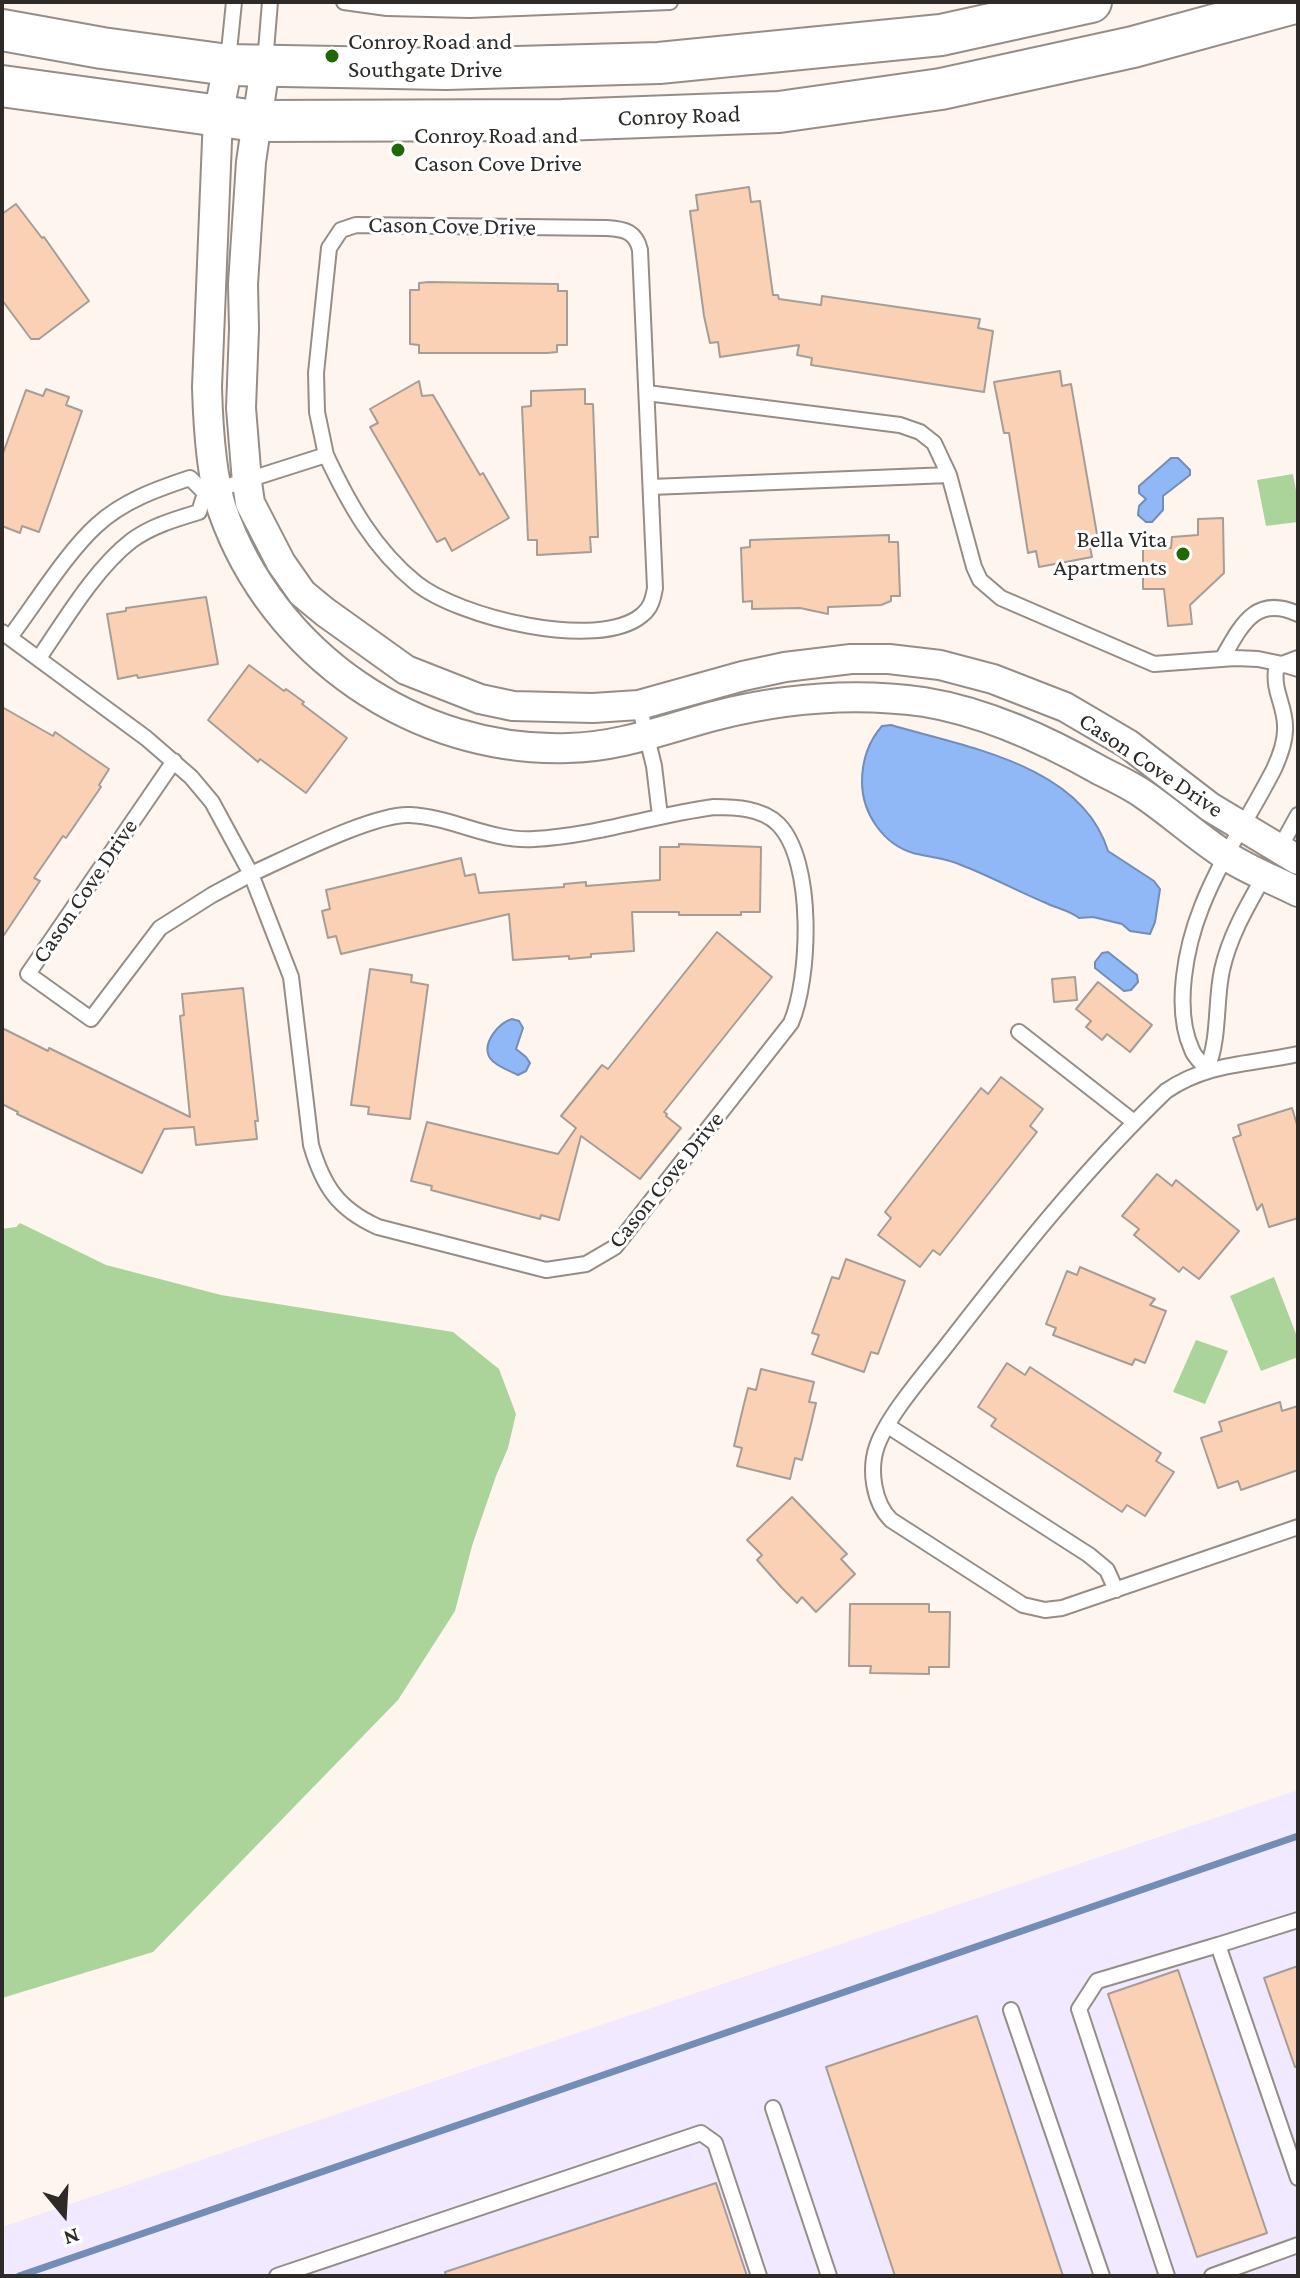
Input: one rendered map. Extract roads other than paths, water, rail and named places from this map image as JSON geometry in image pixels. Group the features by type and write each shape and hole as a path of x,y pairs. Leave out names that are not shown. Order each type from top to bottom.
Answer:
{"main road":[{"path":"2,30 102,48 246,66 446,69 659,63 941,35 1091,2"},
{"name":"Conroy Road","path":"2,86 237,119 562,120 779,112 941,89 1133,47 1298,2"}],"street":[{"name":"Cason Cove Drive","path":"246,66 237,119 207,387 212,491 256,581 298,636 333,667 372,696 404,714 477,740 516,747 569,748 619,743 785,700 870,696 927,703 985,719 1048,743 1143,794 1227,857 1298,892"},
{"name":"Cason Cove Drive","path":"246,66 237,119 244,329 241,408 247,482 250,503 264,532 302,593 406,670 480,699 513,706 577,709 639,705 785,667 851,659 940,665 993,679 1065,707 1128,744 1210,807 1289,855"}],"lane":[{"path":"234,2 246,66"},
{"path":"246,66 270,2"},
{"path":"344,2 387,8 470,10 670,2"},
{"name":"Cason Cove Drive","path":"349,226 592,228 629,232 634,235 640,250 647,393 655,588 651,605 641,617 620,626 596,629 527,627 488,618 450,603 420,586 391,562 354,511 326,455 317,403 316,373 329,248 334,237 349,226"},
{"path":"647,393 900,425 920,432 934,443 949,475 974,567 990,591 1146,662 1162,664 1258,659 1298,669"},
{"name":"Cason Cove Drive","path":"174,761 28,974 91,1019 160,928 251,874 353,830 397,815 428,817 529,840 575,835 714,807 760,813 778,824 796,853 803,884 802,990 791,1023 615,1247 602,1257 567,1268 546,1270 378,1227 359,1219 342,1206 317,1166 311,1145 291,977 251,874 212,802 174,761 6,635 85,537 113,512 138,498 190,478 212,491 326,455"},
{"path":"651,487 949,475"},
{"path":"39,658 103,570 121,551 145,532 199,512 212,491"},
{"path":"1222,659 1242,624 1258,610 1282,606 1298,614"},
{"path":"1282,664 1298,658"},
{"name":"Cason Cove Drive","path":"1207,1069 1193,1054 1186,1036 1185,979 1193,931 1203,903 1281,751 1285,725 1274,682 1276,670 1282,664"},
{"path":"639,705 660,816"},
{"path":"1207,1069 1215,1049 1220,983 1230,941 1264,876 1289,855 1298,815"},
{"path":"1019,1032 1134,1122"},
{"path":"1298,1054 1207,1069 1185,1078 1166,1091 1058,1204 927,1371 888,1426 873,1459 880,1507 891,1520 1009,1597 1037,1609 1062,1608 1298,1527"},
{"path":"888,1426 1089,1555 1107,1570 1116,1590"},
{"path":"1167,2276 1079,2009 1097,1981 1298,1920"},
{"path":"1218,1945 1298,2178"},
{"path":"1011,2010 1102,2276"},
{"path":"773,2108 829,2276"},
{"path":"277,2276 701,2133 715,2143 759,2276"},
{"path":"1212,2276 1298,2245"}],"water":[{"path":"1171,458 1178,458 1190,470 1190,475 1163,496 1163,510 1152,522 1146,522 1138,515 1139,506 1146,499 1139,493 1139,486"},
{"path":"891,725 1018,764 1048,779 1074,798 1094,822 1108,851 1154,881 1160,889 1150,934 1130,931 1122,924 1093,917 1079,918 972,869 913,853 892,842 870,816 862,782 870,745 882,726"},
{"path":"1108,952 1137,975 1138,982 1131,990 1124,991 1095,968 1095,962 1102,953"},
{"path":"512,1019 519,1021 523,1028 516,1049 530,1063 526,1071 518,1075 495,1063 488,1052 493,1034"}],"waterway":[{"path":"19,2276 1298,1836"}],"place":[{"name":"Conroy Road and Southgate Drive","path":"332,56"},
{"name":"Conroy Road and Cason Cove Drive","path":"398,150"},
{"name":"Bella Vita Apartments","path":"1183,554"}]}
